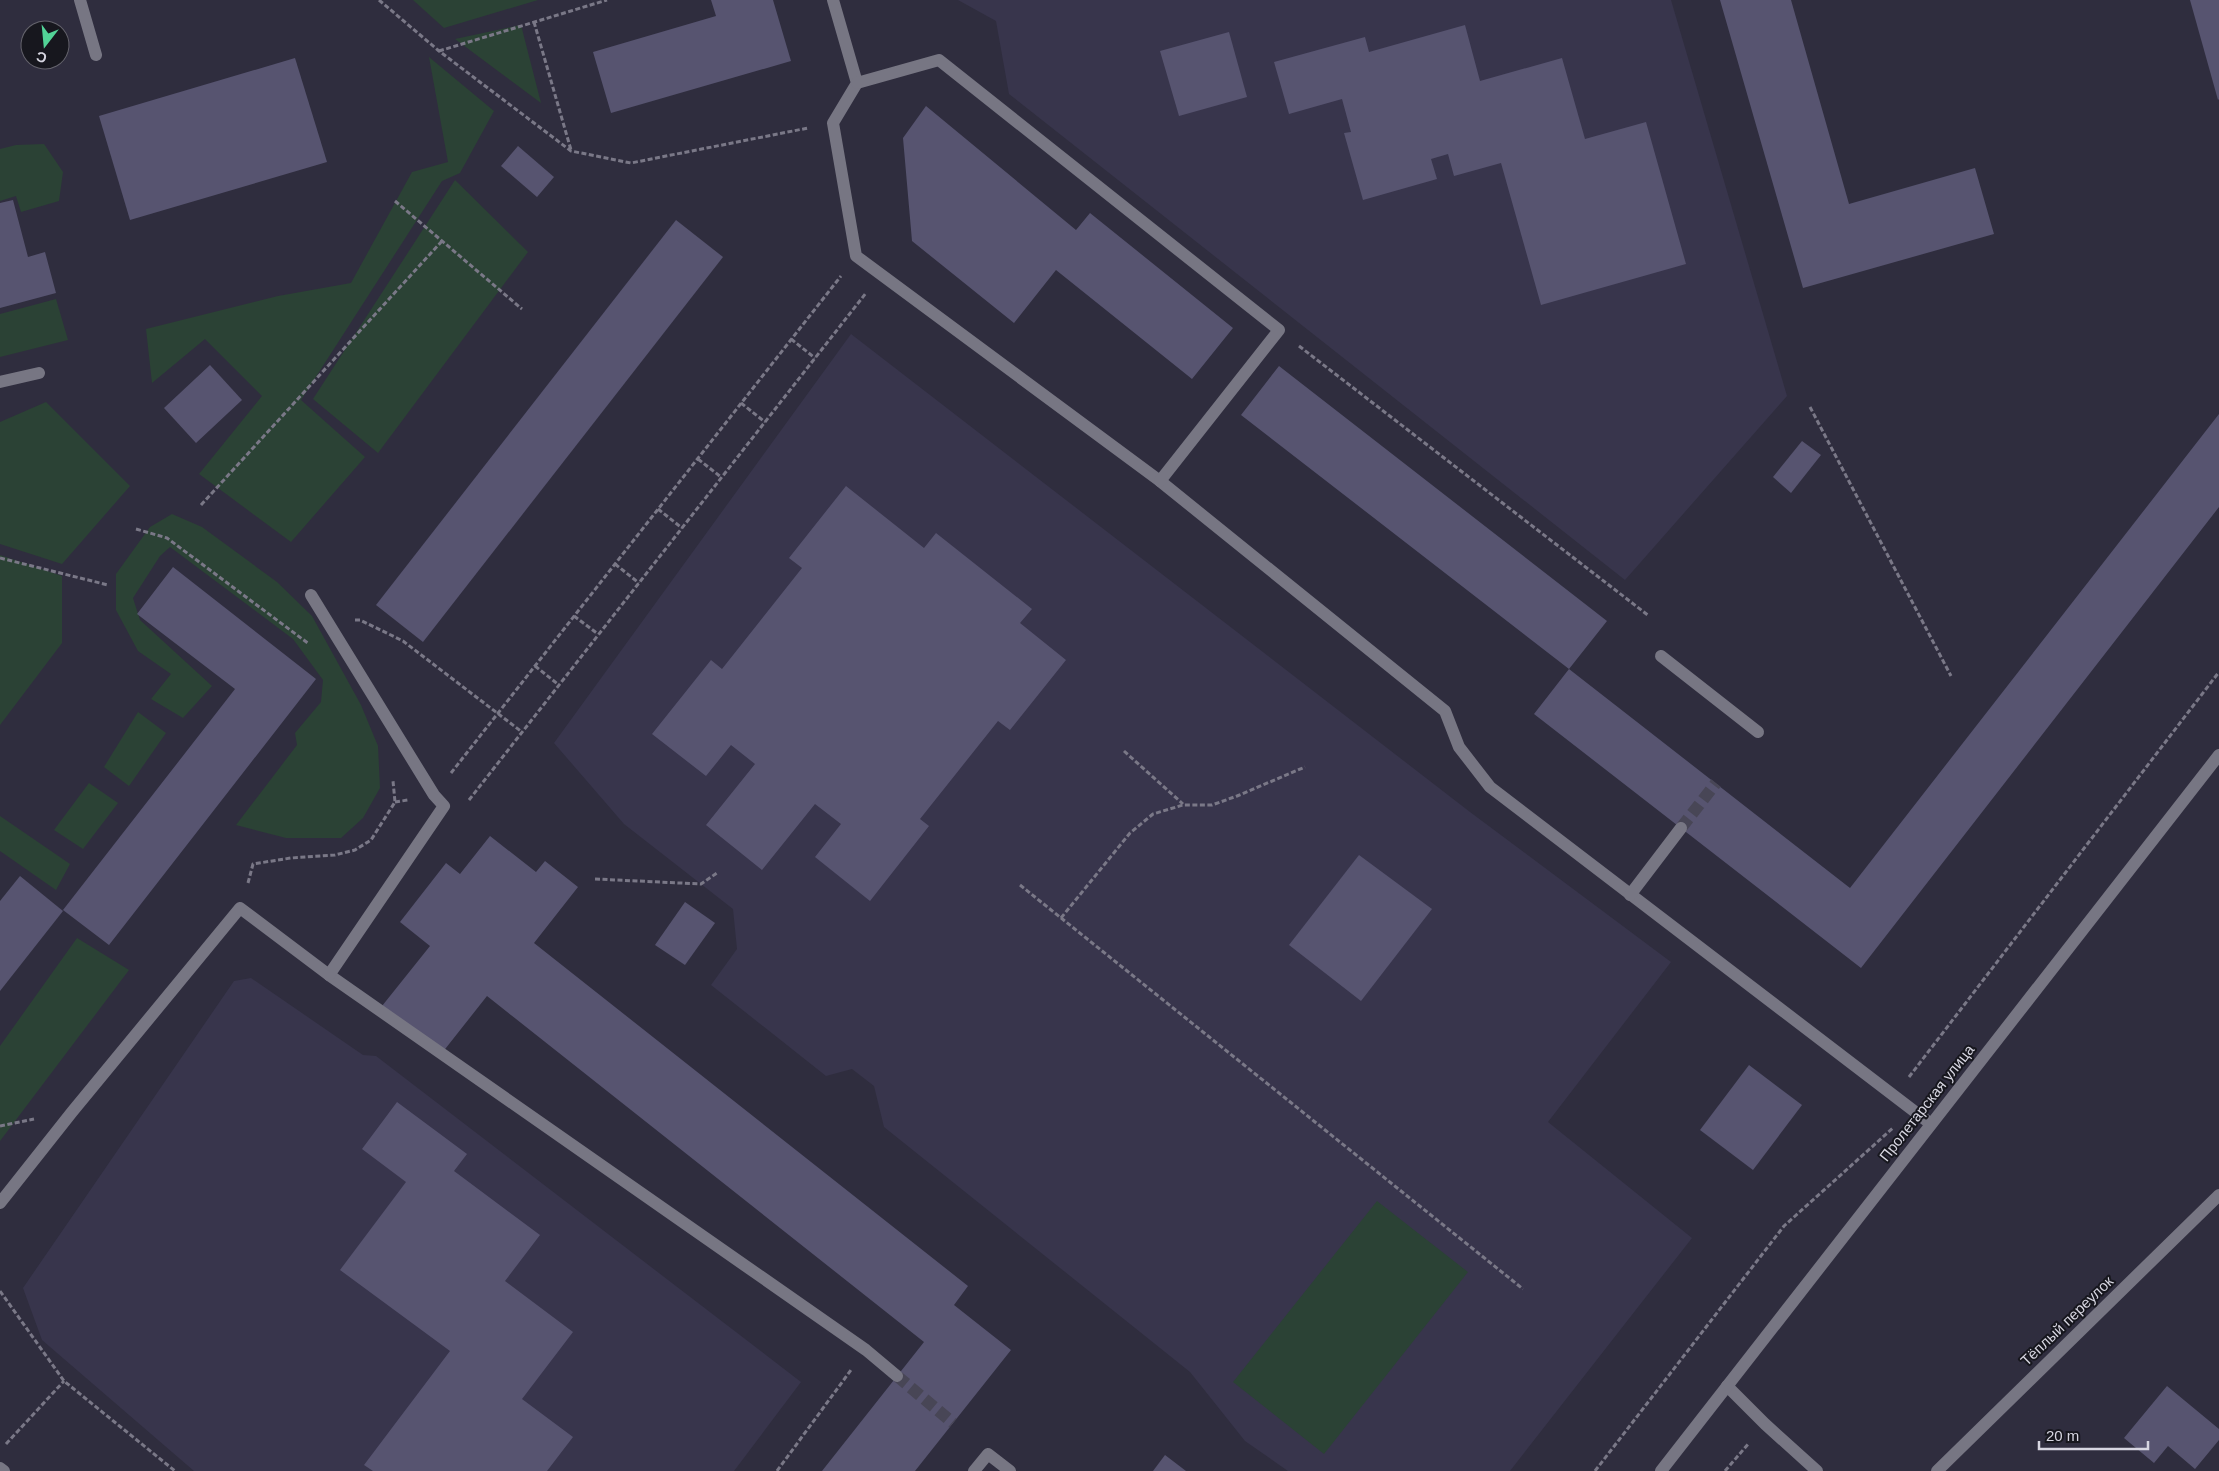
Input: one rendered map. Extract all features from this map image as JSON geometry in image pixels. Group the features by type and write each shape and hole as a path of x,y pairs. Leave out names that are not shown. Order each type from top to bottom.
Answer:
{"street":[{"path":"80,0 96,55"},
{"path":"833,0 857,83"},
{"path":"1160,481 1279,330 939,60 857,83 833,123 856,256 1160,481 1445,711 1459,747 1490,787 1932,1124"},
{"path":"0,382 39,373"},
{"path":"311,595 434,795 444,806 329,975"},
{"path":"1661,656 1758,732"},
{"name":"Пролетарская улица","path":"1661,1471 2219,756"},
{"path":"1630,894 1681,828"},
{"path":"0,1203 72,1112 240,908 329,975 866,1350 897,1376"},
{"name":"Тёплый переулок","path":"1937,1471 2219,1195"},
{"path":"1727,1386 1765,1424 1817,1471"},
{"path":"974,1471 988,1454 1010,1471"},
{"path":"0,1468 4,1471"}],"path":[{"path":"379,0 439,51 571,151 631,163 833,123"},
{"path":"439,51 607,0"},
{"path":"534,22 571,151"},
{"path":"395,201 522,309"},
{"path":"201,505 442,241"},
{"path":"395,802 434,795 824,297"},
{"path":"467,802 849,315"},
{"path":"1279,330 1649,616"},
{"path":"791,339 815,358"},
{"path":"741,403 765,422"},
{"path":"1810,407 1951,676"},
{"path":"698,458 721,477"},
{"path":"658,510 682,528"},
{"path":"136,529 167,538 317,650"},
{"path":"0,558 108,585"},
{"path":"615,564 639,583"},
{"path":"574,616 598,634"},
{"path":"327,622 360,620 403,641 522,732"},
{"path":"535,666 558,685"},
{"path":"1895,1096 2219,672"},
{"path":"1124,751 1183,805"},
{"path":"1061,918 1130,833 1153,814 1183,805 1212,805 1305,767"},
{"path":"240,908 253,864 291,858 334,855 355,850 371,840 395,802 394,783 390,774"},
{"path":"595,879 701,884 717,873"},
{"path":"1020,885 1523,1289"},
{"path":"1596,1471 1784,1226 1913,1110"},
{"path":"0,1291 64,1381 175,1471"},
{"path":"777,1471 866,1350"},
{"path":"0,1450 64,1381"},
{"path":"1725,1471 1765,1424"}],"shaded area":[{"path":"958,0 1671,0 1787,396 1625,580 1009,94 996,21"},
{"path":"851,334 1470,812 1671,962 1548,1122 1692,1238 1510,1471 1288,1471 1245,1441 1190,1372 884,1127 874,1086 852,1069 826,1076 711,985 737,949 733,909 624,824 554,743"},
{"path":"251,978 363,1055 376,1056 801,1382 734,1471 194,1471 42,1340 23,1288 234,981"}],"green space":[{"path":"413,0 538,0 444,28"},
{"path":"521,25 541,103 455,39"},
{"path":"429,57 494,111 460,173 442,181 301,400 365,457 291,542 199,474 262,396 205,339 152,383 146,329 278,296 351,283 412,172 448,162"},
{"path":"44,144 63,172 59,201 21,212 16,196 0,201 0,149 16,145"},
{"path":"455,180 528,252 378,453 313,399"},
{"path":"56,299 68,340 0,357 0,314"},
{"path":"46,402 130,486 62,564 0,544 0,422"},
{"path":"172,514 202,527 277,582 312,616 361,705 378,746 380,788 363,818 341,838 286,838 236,825 297,745 295,733 321,702 323,680 293,639 170,547 160,556 133,598 140,620 212,686 183,718 151,699 171,674 138,651 116,610 116,574 150,527"},
{"path":"0,555 62,576 62,643 0,725"},
{"path":"138,712 166,733 129,786 104,767"},
{"path":"89,783 118,803 83,849 54,830"},
{"path":"0,816 70,864 56,890 0,851"},
{"path":"77,938 129,970 0,1141 0,1046"},
{"path":"1377,1201 1468,1272 1324,1454 1233,1382"}],"building":[{"path":"711,0 773,0 791,61 611,113 593,52 716,16"},
{"path":"1720,0 1791,0 1849,204 1975,168 1994,234 1803,288"},
{"path":"2190,0 2219,0 2218,100"},
{"path":"1465,25 1480,81 1562,58 1585,139 1646,122 1686,264 1541,305 1501,163 1454,176 1448,154 1431,159 1437,179 1363,200 1344,133 1351,132 1342,99 1289,114 1274,62 1365,37 1369,52"},
{"path":"1229,32 1247,97 1179,116 1160,51"},
{"path":"295,58 327,162 130,220 99,116"},
{"path":"926,106 1076,230 1090,213 1233,328 1192,379 1056,270 1014,323 912,241 903,138"},
{"path":"518,146 554,177 537,197 501,166"},
{"path":"13,200 28,257 45,252 56,293 0,308 0,203"},
{"path":"676,220 723,257 423,642 376,605"},
{"path":"210,365 242,400 196,443 164,408"},
{"path":"1279,366 1607,621 1569,669 1241,415"},
{"path":"2219,414 2219,507 1861,968 1534,714 1569,669 1850,888"},
{"path":"1802,441 1821,455 1791,493 1773,477"},
{"path":"846,486 924,548 936,533 1032,609 1020,623 1066,660 1010,730 998,721 920,819 929,826 870,901 815,857 841,824 815,804 762,870 706,825 755,764 731,745 706,776 652,734 711,660 722,669 802,568 789,558"},
{"path":"173,567 316,679 109,945 63,910 235,689 137,614"},
{"path":"490,836 536,872 545,861 578,887 534,943 968,1286 954,1305 1011,1350 915,1471 822,1471 924,1342 487,996 442,1053 382,1006 430,946 400,922 446,863 460,874"},
{"path":"1359,855 1432,909 1361,1001 1289,945"},
{"path":"20,876 63,911 0,991 0,901"},
{"path":"685,902 715,923 685,965 655,945"},
{"path":"1749,1065 1802,1105 1753,1170 1700,1130"},
{"path":"397,1102 467,1154 454,1171 540,1235 505,1281 573,1332 522,1399 573,1437 547,1471 373,1471 364,1465 450,1351 340,1270 406,1182 362,1149"},
{"path":"2167,1386 2219,1429 2219,1440 2195,1469 2168,1446 2154,1463 2124,1438"},
{"path":"1165,1455 1186,1471 1153,1471"}],"tunnel":[{"path":"1681,828 1716,783"},
{"path":"897,1376 953,1423"}]}
